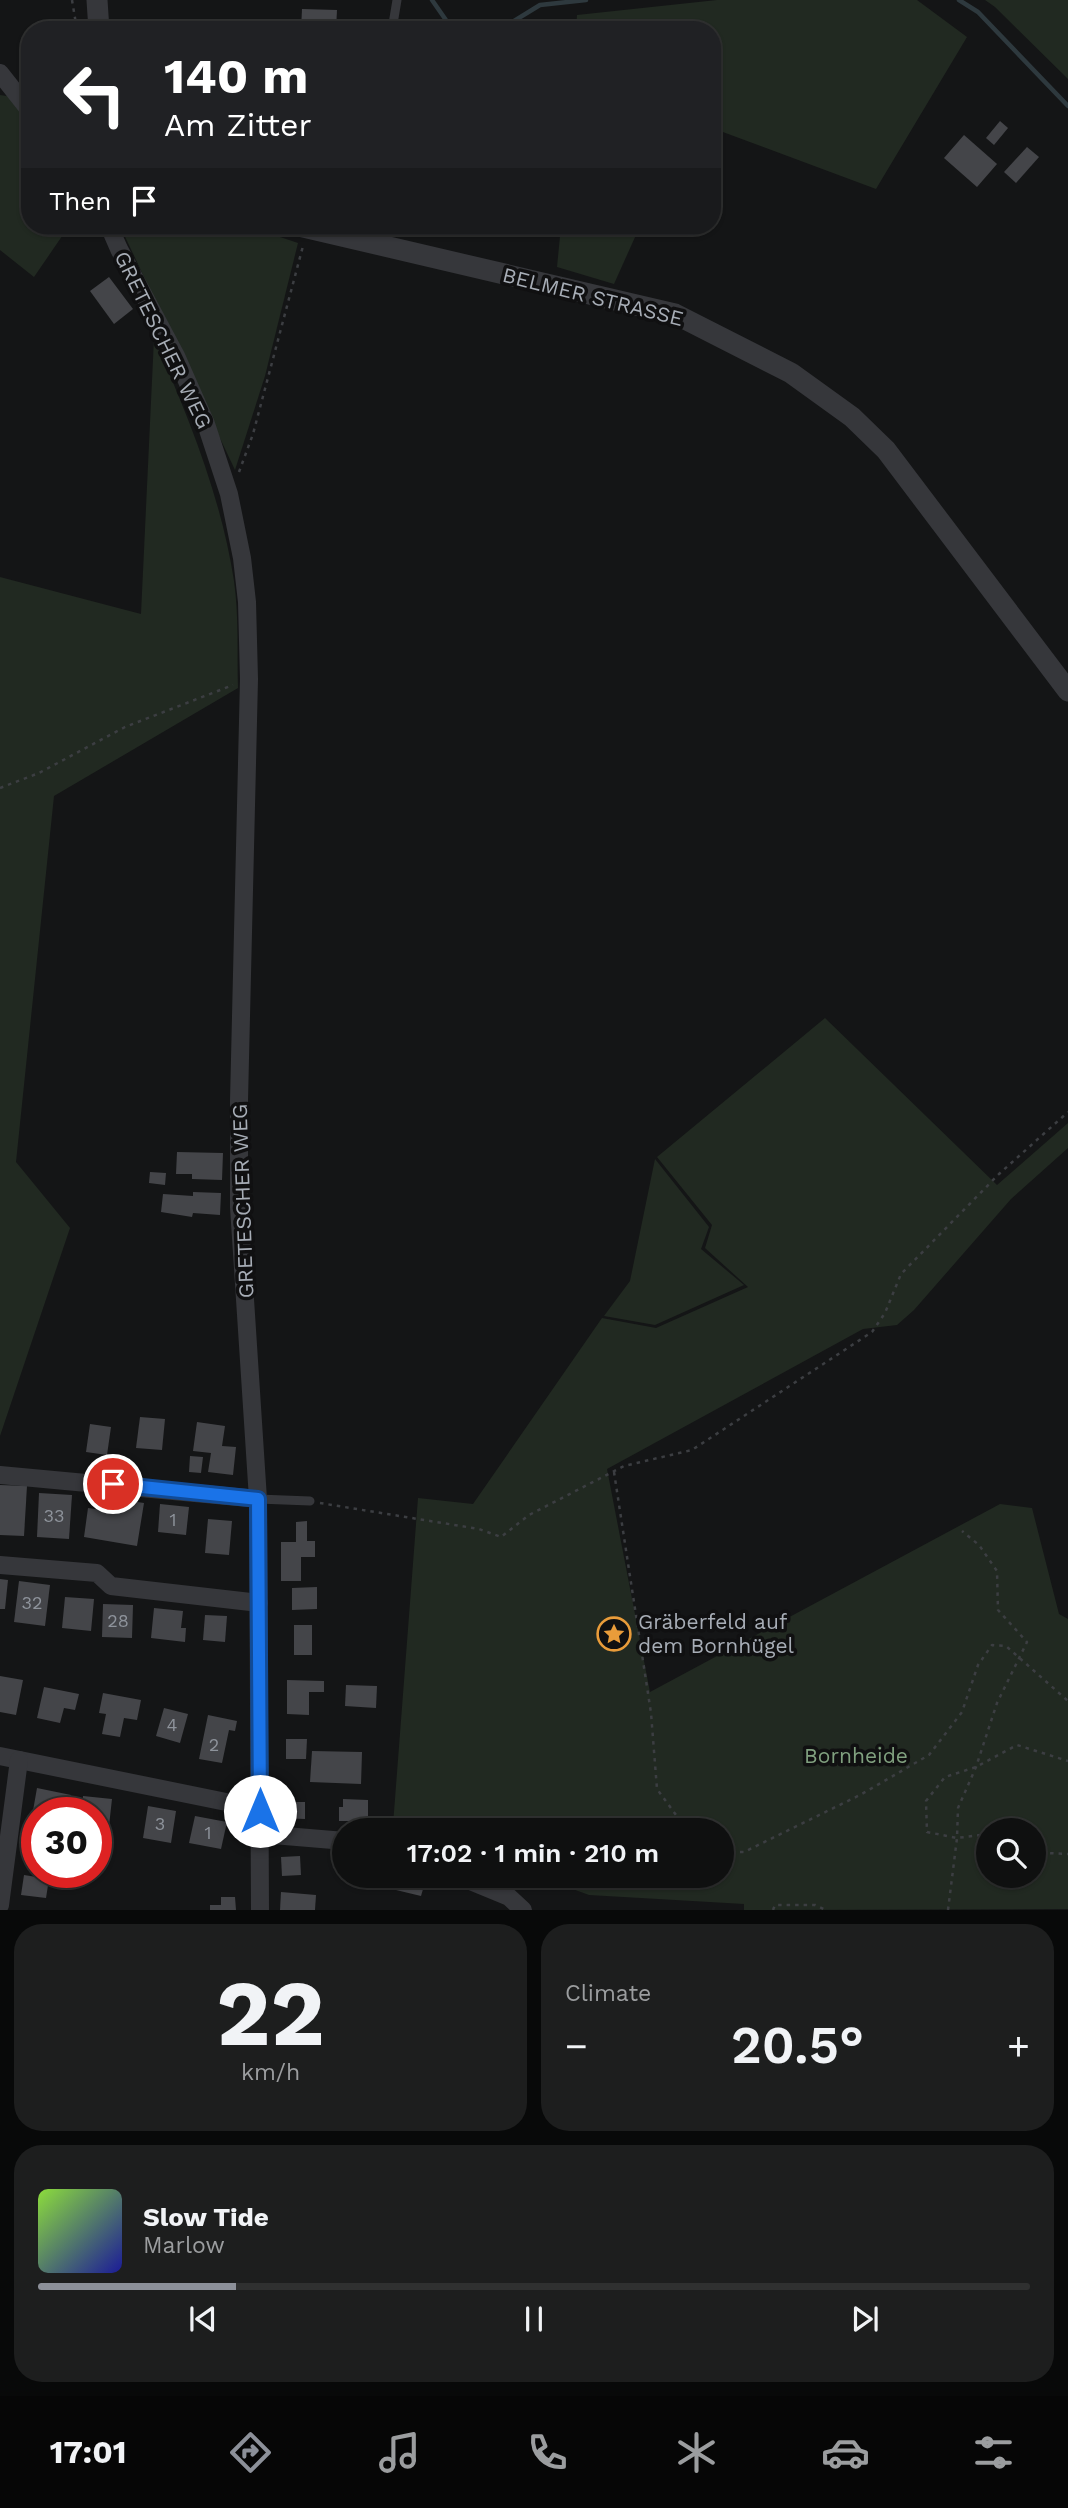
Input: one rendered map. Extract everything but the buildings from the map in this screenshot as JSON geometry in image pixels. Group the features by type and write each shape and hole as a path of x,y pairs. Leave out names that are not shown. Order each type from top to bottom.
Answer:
{"street":[{"path":"97,0 98,21"},
{"path":"0,73 21,100"},
{"name":"GRETESCHER WEG","path":"113,235 181,368 206,425 229,494 242,558 247,602 249,680 239,1088 239,1207 258,1499 260,1909"},
{"name":"BELMER STRASSE","path":"339,235 675,314 791,373 852,417 886,450 1068,691"},
{"path":"0,1475 258,1499"},
{"path":"0,1565 97,1573 111,1586 259,1604"},
{"path":"0,1756 260,1811"},
{"path":"0,1905 19,1760"},
{"path":"261,1834 332,1840"},
{"path":"487,1888 509,1897 523,1909"}],"lane":[{"path":"394,21 397,0"},
{"path":"258,1499 310,1501"}],"path":[{"path":"72,0 76,21"},
{"path":"229,494 253,434 303,235"},
{"path":"0,788 38,773 125,727 249,680"},
{"path":"310,1501 479,1529 501,1537 529,1515 624,1466 692,1450 872,1332 886,1313 901,1274 999,1174 1068,1112"},
{"path":"614,1472 651,1713 657,1789 678,1818"},
{"path":"948,1909 958,1808 976,1767 997,1703 1027,1642 999,1610 997,1571 979,1545 962,1531"},
{"path":"734,1852 744,1852 860,1795 929,1755 962,1712 978,1665 992,1645 1006,1646 1068,1701"},
{"path":"976,1836 957,1838 927,1832 926,1801 945,1777 976,1767 1017,1745 1068,1761"},
{"path":"1046,1853 1068,1854"},
{"path":"773,1909 775,1905 815,1905 826,1909"}],"green space":[{"path":"717,0 917,0 967,37 876,189 721,131 721,21 577,21 577,15"},
{"path":"985,0 1068,0 1068,79 995,7"},
{"path":"0,95 13,97 21,108 21,235 63,235 34,277 0,250"},
{"path":"124,235 274,235 298,243 265,376 235,470"},
{"path":"560,235 636,235 614,284 557,267"},
{"path":"154,338 191,427 221,518 236,594 238,688 54,796 16,1162 70,1228 0,1436 0,577 141,614"},
{"name":"Bornheide","path":"825,1018 997,1185 1068,1123 1068,1148 1011,1199 914,1310 897,1325 863,1329 607,1469 650,1692 1000,1504 1032,1508 1059,1614 1068,1619 1068,1909 744,1910 744,1904 589,1895 570,1888 734,1888 734,1818 394,1818 418,1498 473,1504 602,1318 656,1328 748,1287 705,1248 712,1225 657,1157"},
{"path":"655,1159 709,1227 701,1249 744,1285 655,1325 604,1316 630,1281"}],"waterway":[{"path":"432,0 447,21"},
{"path":"514,21 540,5 586,0"},
{"path":"959,0 978,12 1068,106"}],"place":[{"name":"Gräberfeld auf dem Bornhügel","path":"614,1634"}],"route":[{"path":"113,1484 258,1499 260,1811"}]}
